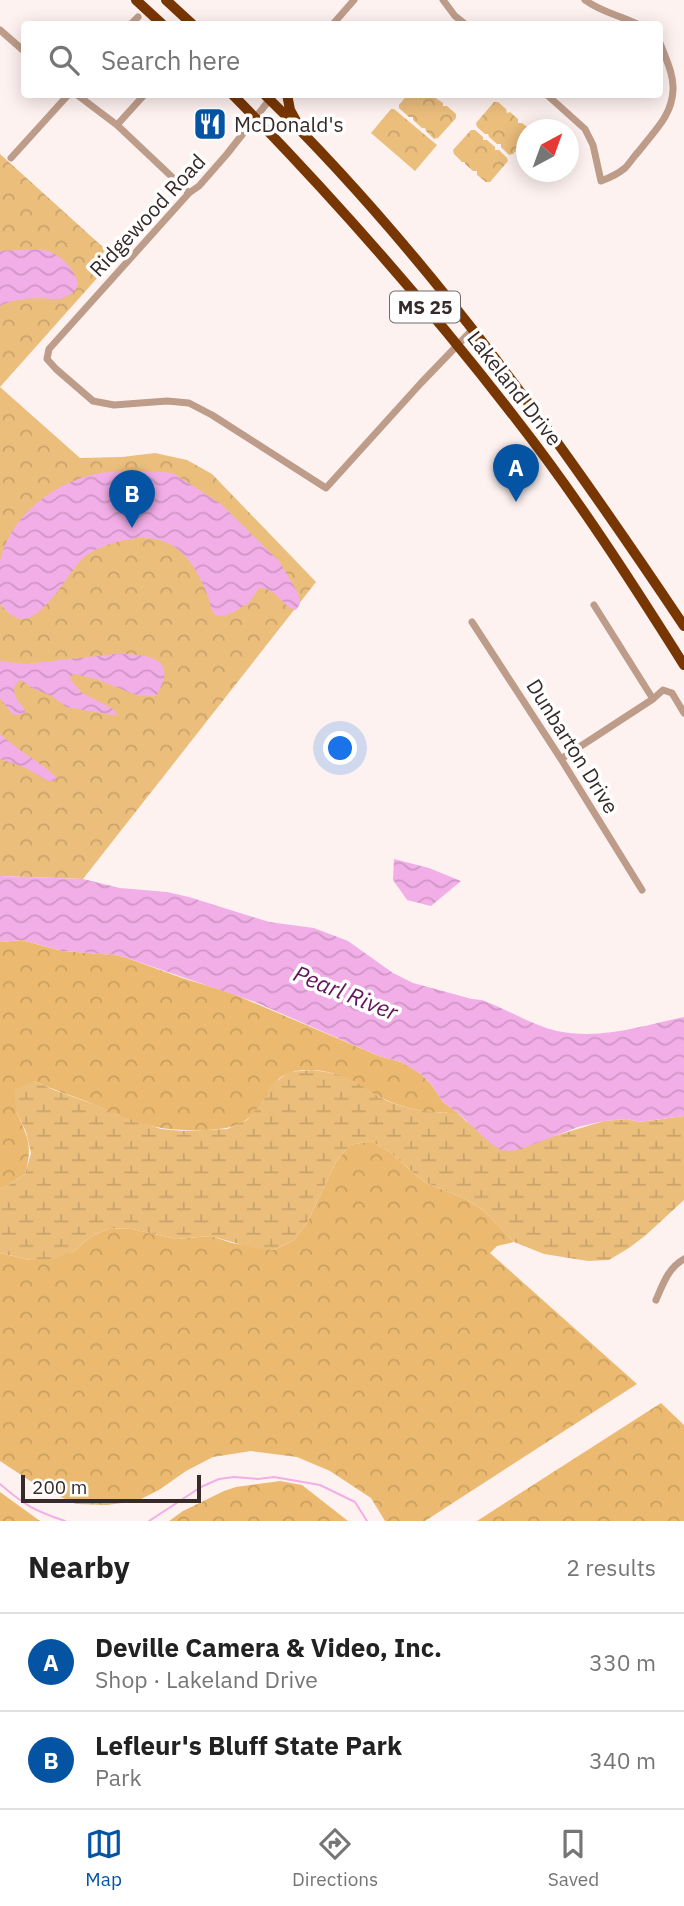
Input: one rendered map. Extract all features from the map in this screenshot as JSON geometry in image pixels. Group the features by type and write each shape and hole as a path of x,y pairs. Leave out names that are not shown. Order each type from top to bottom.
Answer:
{"highway":[{"path":"136,0 159,21"},
{"path":"166,0 189,21"},
{"name":"Lakeland Drive","path":"236,98 334,201 516,418 600,535 684,665"},
{"name":"Lakeland Drive","path":"271,98 391,229 473,330 615,523 684,626"},
{"path":"288,98 290,110 301,131"}],"street":[{"path":"336,21 354,0"},
{"path":"443,0 461,21"},
{"path":"585,0 601,11 631,21"},
{"path":"134,21 138,17"},
{"path":"0,30 21,48"},
{"path":"550,98 585,129 593,145 601,181 624,169 669,111 674,88 663,51"},
{"path":"12,158 65,98"},
{"path":"81,98 117,125 189,192"},
{"path":"117,125 141,98"},
{"name":"Ridgewood Road","path":"268,98 213,170 199,186 189,192 49,349 47,359 93,401 114,405 167,401 188,403 212,415 326,488 458,346"},
{"path":"458,346 473,330"},
{"path":"594,605 653,699"},
{"name":"Dunbarton Drive","path":"472,622 642,890"},
{"path":"561,760 663,690 673,694 684,713"},
{"path":"656,1300 667,1275 684,1259"}],"green space":[{"path":"405,98 436,98 456,114 456,118 434,139 413,117 409,117 399,108"},
{"path":"494,102 498,102 507,113 510,112 518,119 516,151 509,155 501,144 497,144 485,134 476,123"},
{"path":"391,109 437,145 415,171 371,133"},
{"path":"471,130 475,130 483,140 487,140 507,158 508,161 490,182 477,175 477,171 473,171 454,154 453,150"},
{"path":"0,154 115,258 0,387"},
{"path":"0,387 80,458 155,453 187,460 212,474 316,582 83,879 0,876"},
{"path":"22,940 62,951 116,955 231,993 379,1056 401,1062 421,1074 443,1102 458,1113 407,1108 335,1074 313,1070 286,1074 272,1087 255,1112 241,1123 216,1129 171,1129 128,1119 34,1081 16,1111 28,1142 29,1156 25,1174 0,1189 0,942"},
{"path":"312,1070 349,1079 382,1099 401,1106 458,1113 467,1122 551,1137 604,1121 627,1119 639,1122 684,1116 684,1200 646,1235 609,1260 588,1261 544,1254 514,1242 483,1210 464,1198 424,1182 390,1152 371,1141 350,1145 336,1162 307,1223 294,1240 274,1250 253,1248 211,1236 176,1239 132,1229 110,1228 90,1237 73,1252 52,1260 30,1260 0,1253 0,1189 25,1174 31,1153 26,1132 16,1111 14,1090 34,1081 117,1115 161,1129 227,1129 247,1120 262,1103 271,1085 289,1072"},
{"path":"371,1141 390,1152 424,1182 464,1198 483,1210 514,1242 497,1246 490,1253 637,1384 425,1521 385,1521 371,1498 330,1471 297,1457 251,1451 213,1457 137,1501 107,1505 76,1504 41,1488 0,1461 0,1253 30,1260 73,1252 90,1237 110,1228 132,1229 176,1239 211,1236 232,1243 274,1250 294,1240 307,1223 336,1162 350,1145"},
{"path":"661,1403 684,1425 684,1521 477,1521"},
{"path":"280,1481 302,1485 348,1521 169,1521 224,1491"},
{"path":"0,1492 40,1521 0,1521"}],"water":[{"path":"36,249 52,253 65,262 77,281 75,290 62,298 23,299 0,306 0,251"},
{"path":"105,472 173,473 221,504 279,561 298,593 300,604 296,610 271,591 259,588 248,604 226,615 216,615 202,582 185,556 162,541 148,538 113,543 87,555 39,612 21,619 12,616 0,604 0,561 5,544 24,515 52,492 83,477"},
{"path":"116,654 138,655 157,660 165,673 156,696 139,696 96,679 74,674 69,678 82,693 113,709 118,716 66,707 52,696 21,680 14,690 25,713 12,714 0,698 0,661 25,664"},
{"path":"0,734 49,771 56,777 55,781 48,781 26,768 0,759"},
{"path":"394,859 429,868 461,881 431,906 407,900 393,880"},
{"name":"Pearl River","path":"0,876 83,879 120,888 167,892 269,922 314,928 348,941 393,973 413,983 482,1000 557,1031 605,1033 684,1017 684,1116 639,1122 627,1119 604,1121 578,1127 524,1148 501,1150 443,1102 421,1074 401,1062 379,1056 255,1002 127,958 62,951 22,940 0,942"}],"waterway":[{"path":"149,1521 201,1487 219,1479 234,1477 274,1477 320,1485 355,1502 367,1521"},
{"path":"0,1484 30,1507 65,1521"}],"place":[{"name":"McDonald's","path":"210,124"},
{"name":"Deville Camera & Video, Inc.","path":"516,502"},
{"name":"Lefleur's Bluff State Park","path":"132,528"}]}
